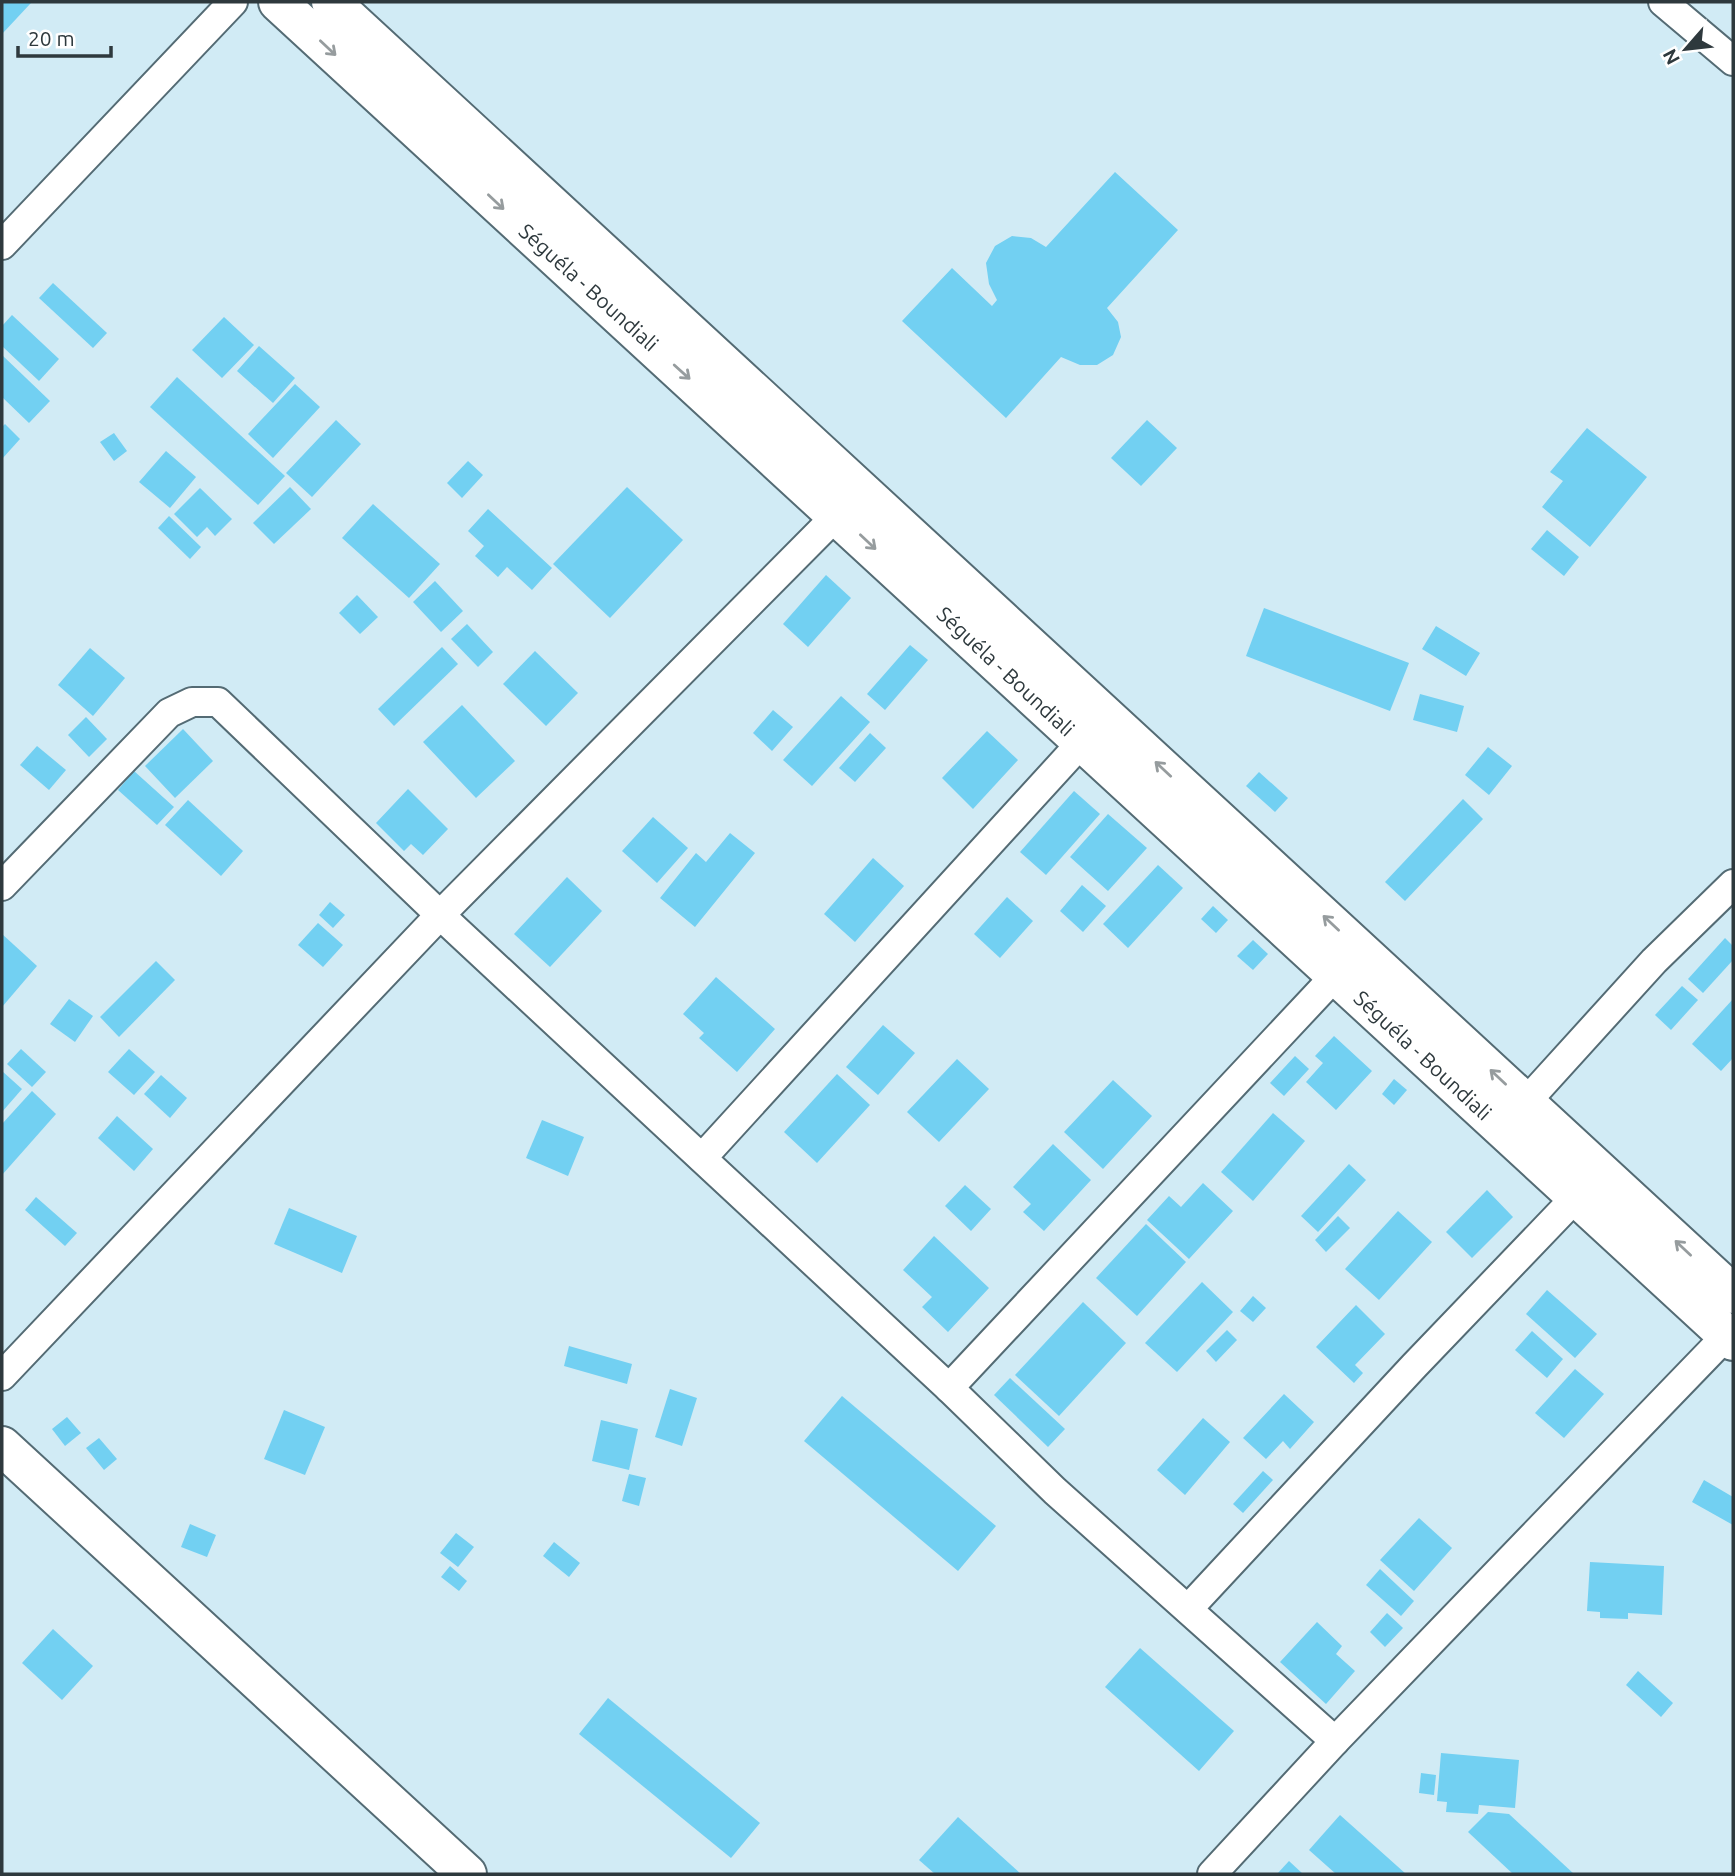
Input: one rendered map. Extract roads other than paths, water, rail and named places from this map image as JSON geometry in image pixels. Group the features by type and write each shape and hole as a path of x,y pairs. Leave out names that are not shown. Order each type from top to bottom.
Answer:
{"main road":[{"name":"Séguéla - Boundiali","path":"278,2 850,502 1526,1102 1733,1294"},
{"name":"Séguéla - Boundiali","path":"331,2 850,502 1082,742 1730,1338"},
{"path":"2,1446 467,1874"}],"street":[{"path":"2,245 233,2"},
{"path":"1664,2 1733,61"},
{"path":"2,1376 440,915 850,502"},
{"path":"2,886 169,713 192,702 218,702 440,915 949,1388 1055,1491 1335,1741"},
{"path":"702,1158 1082,742"},
{"path":"1526,1102 1654,961 1733,884"},
{"path":"949,1388 1336,975"},
{"path":"1188,1609 1576,1197"},
{"path":"1212,1874 1335,1741 1730,1338"}]}
